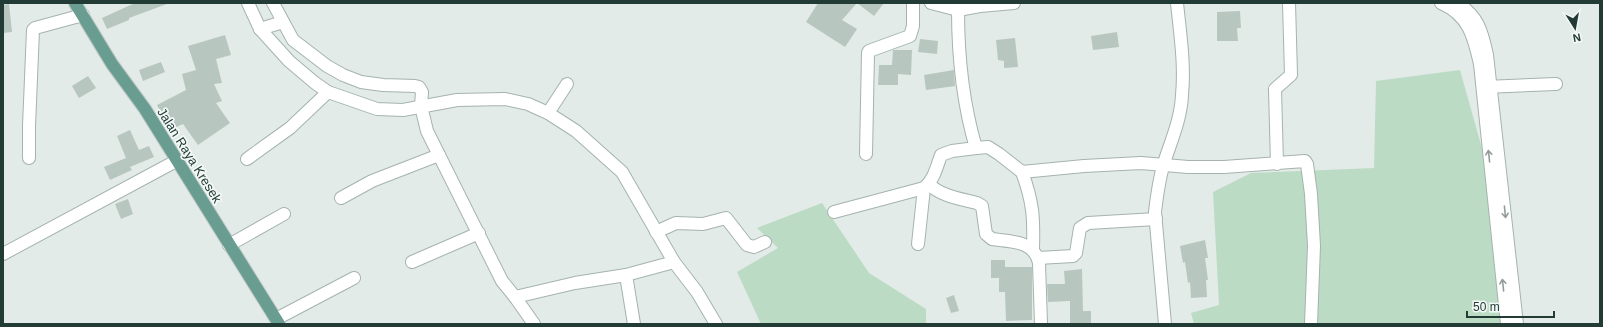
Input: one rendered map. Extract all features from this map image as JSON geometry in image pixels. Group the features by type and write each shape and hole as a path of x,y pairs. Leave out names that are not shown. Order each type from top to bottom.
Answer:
{"main road":[{"name":"Jalan Raya Kresek","path":"75,3 112,64 145,108 176,161 277,321"}],"street":[{"path":"248,3 263,28 287,44 343,75 361,82 419,87 427,131 502,281 534,324"},
{"path":"273,3 282,22 289,61 314,83 328,92 377,109 403,110 422,100 505,99 528,104 550,112 576,131 622,172 674,262 697,292 716,324"},
{"path":"866,154 868,53 869,51 910,36 913,26 913,3"},
{"path":"931,3 958,10 980,4 1014,3"},
{"path":"1164,324 1156,219 1157,195 1164,165 1178,119 1182,96 1183,53 1177,3"},
{"path":"1277,164 1275,89 1290,74 1289,3"},
{"path":"1441,3 1455,11 1463,18 1471,30 1487,87 1516,324"},
{"path":"1456,3 1467,10 1477,22 1483,36 1487,55 1487,87 1507,324"},
{"path":"958,10 958,40 971,129 976,148"},
{"path":"30,158 34,28 83,15"},
{"path":"263,28 282,22"},
{"path":"550,112 567,84"},
{"path":"1487,87 1556,84"},
{"path":"248,159 290,128 328,92"},
{"path":"918,244 927,186 941,155 952,151 988,147 999,154 1022,172 1032,203 1041,324"},
{"path":"341,198 378,179 439,155"},
{"path":"3,254 176,161"},
{"path":"1022,172 1084,166 1141,163 1188,167 1224,167 1304,161 1308,164 1314,246 1311,324"},
{"path":"834,212 927,186 982,206 986,234 992,239 1023,243 1036,254 1073,256 1076,253 1080,228 1088,223 1156,219"},
{"path":"229,245 284,214"},
{"path":"656,232 676,223 703,224 726,218 747,245 754,247 765,242"},
{"path":"412,262 479,233"},
{"path":"515,297 575,283 626,275 674,262"},
{"path":"626,275 634,324"},
{"path":"277,321 354,278"}],"green space":[{"path":"1460,70 1490,177 1504,324 1194,324 1191,313 1219,305 1213,192 1251,173 1374,168 1376,81"},
{"path":"822,203 869,273 926,309 926,324 761,324 737,272 778,248 757,228"}],"building":[{"path":"135,3 167,4 129,18 129,20 107,29 102,18"},
{"path":"818,3 857,3 842,20 857,29 845,47 806,22"},
{"path":"857,3 884,3 874,16"},
{"path":"9,4 12,32 3,33 3,5"},
{"path":"1240,11 1241,28 1237,28 1238,41 1217,41 1217,12"},
{"path":"1117,32 1119,47 1093,50 1091,36"},
{"path":"225,35 231,55 216,59 222,83 214,84 222,101 216,103 230,123 198,145 183,124 170,130 157,105 186,90 182,74 196,70 188,46"},
{"path":"1015,38 1018,67 1004,68 1004,61 998,60 996,40"},
{"path":"920,39 938,41 937,54 918,52"},
{"path":"893,50 912,50 911,75 898,74 898,85 878,85 879,65 892,65"},
{"path":"161,62 165,72 143,81 139,70"},
{"path":"954,70 955,86 926,90 924,75"},
{"path":"88,76 96,88 79,98 72,86"},
{"path":"130,130 139,150 149,146 154,157 130,167 132,170 110,180 104,167 126,158 117,136"},
{"path":"128,199 133,214 121,219 115,204"},
{"path":"1205,240 1208,258 1205,258 1208,280 1206,280 1207,297 1191,298 1190,282 1188,283 1185,262 1183,263 1180,246"},
{"path":"991,260 1005,260 1005,267 1032,267 1032,320 1006,321 1005,292 999,292 999,278 991,278"},
{"path":"1082,269 1083,311 1091,311 1091,324 1070,324 1070,301 1048,302 1047,284 1065,284 1064,271"},
{"path":"954,295 959,311 951,313 946,298"}]}
